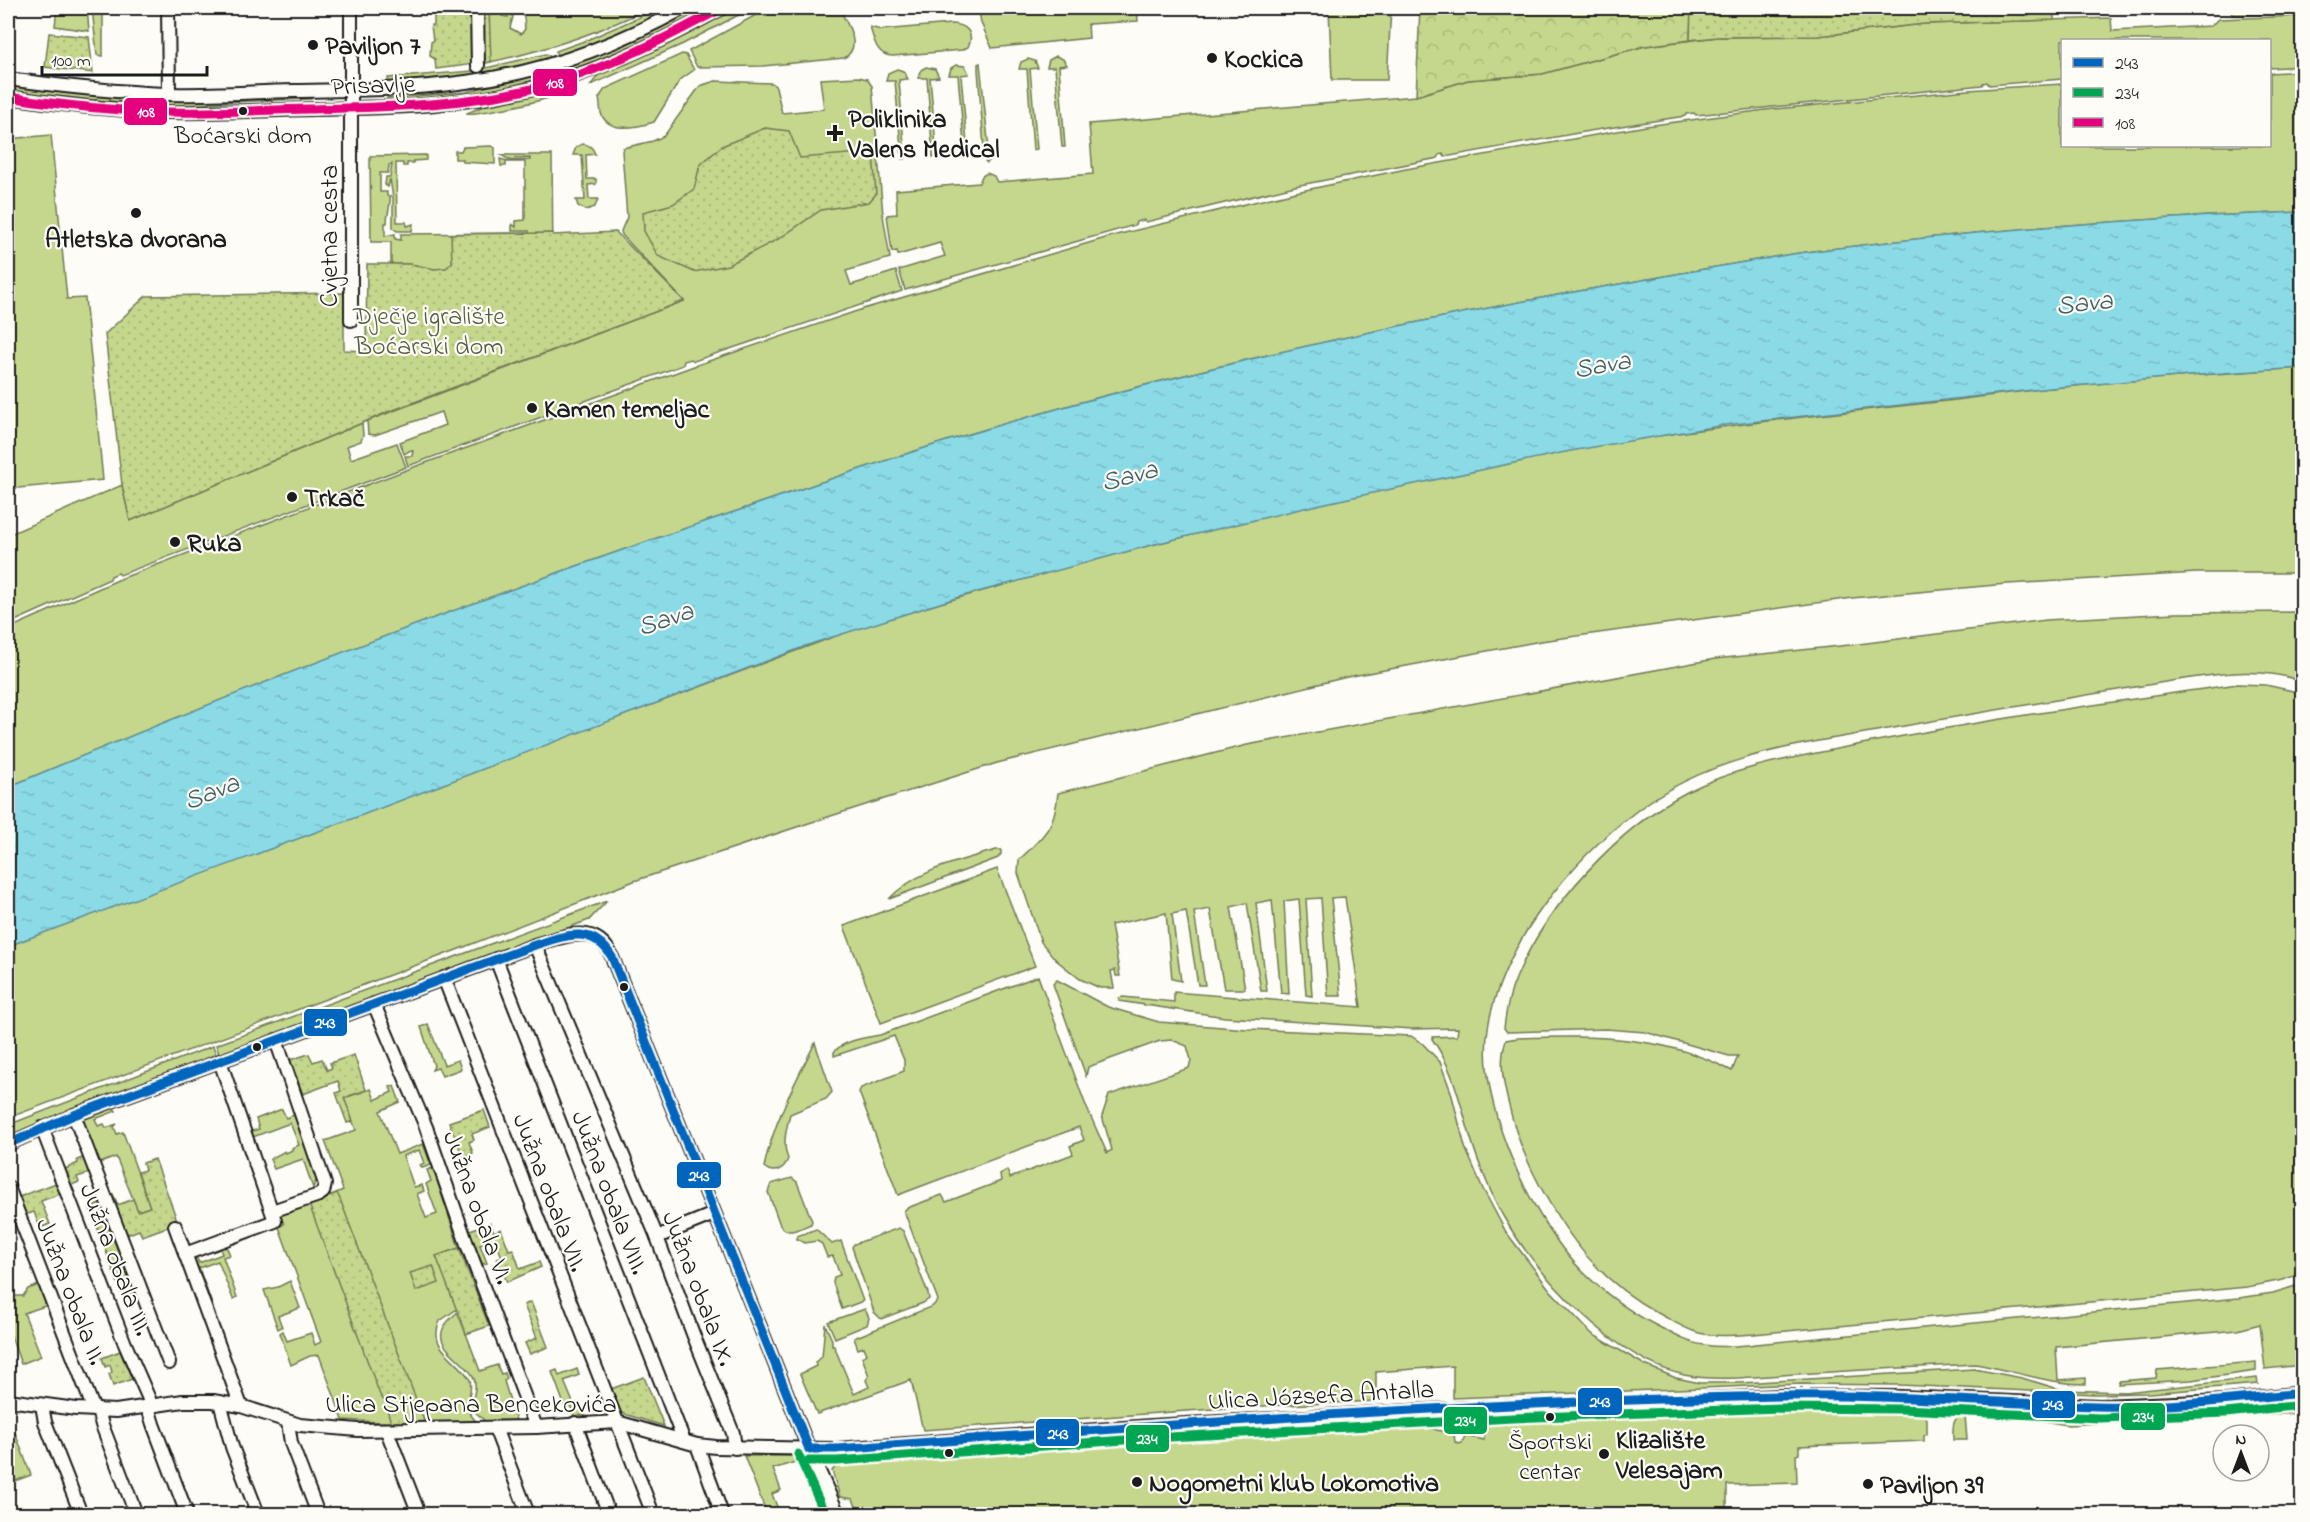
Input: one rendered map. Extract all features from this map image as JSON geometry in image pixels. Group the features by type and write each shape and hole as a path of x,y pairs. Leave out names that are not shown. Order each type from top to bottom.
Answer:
{"street":[{"path":"168,8 169,94"},
{"name":"Cvjetna cesta","path":"351,8 351,320"},
{"path":"477,8 478,66"},
{"name":"Prisavlje","path":"8,79 66,87 169,94 454,84 536,68 602,47 684,8"},
{"name":"Prisavlje","path":"8,97 77,106 165,112 350,108 444,103 492,97 554,82 603,66 639,51 722,8"},
{"path":"8,1144 74,1115 496,959 576,933 594,938 608,950 809,1449 838,1515"},
{"name":"Južna obala IX.","path":"536,945 657,1238 733,1433 735,1448"},
{"name":"Južna obala VIII.","path":"496,959 684,1441"},
{"name":"Južna obala VII.","path":"444,978 653,1515"},
{"name":"Južna obala VI.","path":"374,1004 426,1127 468,1247 536,1427"},
{"path":"185,1254 323,1192 325,1184 276,1040"},
{"path":"220,1061 273,1216"},
{"name":"Južna obala III.","path":"74,1115 169,1364"},
{"name":"Južna obala III.","path":"42,1128 125,1344 149,1399 153,1424 187,1515"},
{"name":"Južna obala II.","path":"8,1187 136,1515"},
{"path":"657,1238 714,1214"},
{"path":"175,1226 241,1406"},
{"name":"Ulica Józsefa Antalla","path":"809,1449 1425,1410 1780,1396 1901,1397 2100,1406 2215,1402 2302,1393"},
{"name":"Ulica Stjepana Bencekovića","path":"8,1400 96,1410 127,1410 195,1400 241,1406 300,1425 387,1431 536,1427 617,1422 697,1445 809,1449"},
{"path":"219,1402 232,1447 258,1515"},
{"path":"42,1405 45,1422 81,1515"},
{"path":"288,1422 291,1443 318,1515"},
{"path":"574,1424 609,1515"},
{"path":"495,1428 528,1515"},
{"path":"387,1431 419,1515"},
{"path":"697,1445 722,1515"}],"green space":[{"path":"57,8 87,8 89,31 55,26"},
{"path":"92,8 103,8 103,56 97,55"},
{"path":"437,8 489,8 491,62 436,69 435,59 430,56 433,41 431,25 434,25 434,15 431,15 431,11 436,11"},
{"path":"481,8 501,8 502,16 508,17 508,8 517,8 510,28 521,34 525,29 524,17 518,8 585,8 586,13 595,13 595,8 649,8 567,42 481,64"},
{"path":"660,8 670,8 615,35 557,56 556,51"},
{"path":"697,8 706,8 631,48 563,74 561,67 625,45"},
{"path":"734,8 752,8 683,44 591,85 598,75 645,54"},
{"path":"769,8 839,8 852,34 853,48 844,58 763,66 697,67 689,51"},
{"path":"986,8 1137,8 1138,21 1088,24 1089,38 992,48 981,23 979,10"},
{"path":"1329,8 1391,8 1387,80 1332,80"},
{"path":"1420,8 1691,8 1690,40 1645,46 1542,74 1468,80 1416,96"},
{"path":"1691,8 2054,8 2054,20 1924,24 1818,36 1718,37 1690,40"},
{"path":"2230,8 2302,8 2302,13 2232,15"},
{"path":"2302,16 2302,66 2271,68 2271,39 2061,39 2061,79 1989,85 1987,82 1982,85 1696,115 1694,113 1445,157 1443,154 1438,158 1295,186 1146,222 1144,220 1136,222 1135,225 905,290 899,270 945,256 940,243 898,255 897,251 892,252 887,215 897,214 896,190 979,183 982,176 987,173 994,176 997,182 1093,174 1089,124 1416,96 1468,80 1542,74 1645,46 1718,37 1818,36 1924,24 2111,18 2112,31 2211,26 2218,19"},
{"path":"951,24 968,30 970,42 968,47 962,50 893,56 880,51 870,27 881,30"},
{"path":"49,33 89,37 93,73 45,67"},
{"path":"546,54 550,59 466,76 388,82 388,78 473,71"},
{"path":"682,54 686,55 694,70 680,80 654,122 624,127 610,124 605,120 601,113 599,98 605,89"},
{"path":"1056,56 1063,59 1067,65 1059,66 1065,147 1062,147 1055,67 1047,67 1049,60"},
{"path":"1028,59 1035,61 1038,68 1030,69 1037,149 1033,150 1027,69 1019,69 1021,62"},
{"path":"980,63 990,160 987,163 978,70"},
{"path":"956,65 965,66 969,74 961,75 968,155 965,155 958,75 949,75 951,68"},
{"path":"926,67 935,69 939,77 930,78 937,157 933,157 927,78 918,78 921,70"},
{"path":"554,69 556,75 479,93 387,101 387,98 466,92"},
{"path":"897,69 903,71 908,79 899,80 905,159 902,159 895,81 886,81 888,73"},
{"path":"2302,71 2302,212 2058,226 1814,251 1469,312 1220,366 1055,409 944,442 559,572 374,640 8,787 8,629 120,579 414,467 694,366 863,309 1116,235 1296,192 1406,169 1646,126 1765,110 1968,90 2061,84 2061,147 2271,147 2271,73"},
{"path":"859,77 867,79 872,86 883,215 890,258 846,271 851,285 896,271 902,291 694,361 691,359 684,361 683,365 408,466 405,456 412,456 413,451 404,454 400,442 445,425 441,412 375,435 368,434 367,421 684,301 622,235 621,231 627,217 622,151 623,148 664,136 700,86 715,81 772,83 776,87 782,113 824,109 820,79"},
{"path":"8,84 58,92 145,99 311,97 311,99 174,106 50,97 8,90"},
{"path":"559,87 561,94 550,98 504,109 467,113 491,103"},
{"path":"765,128 789,131 800,158 873,152 876,194 869,202 821,210 780,238 728,265 694,272 658,256 644,231 643,212 673,204 694,189 700,165 722,146"},
{"path":"51,135 67,299 85,298 103,480 8,489 8,139"},
{"path":"582,144 590,146 595,154 586,155 587,179 596,179 596,184 588,185 589,199 598,199 595,207 586,210 578,206 576,200 585,200 582,155 573,155 576,147"},
{"path":"492,146 495,148 495,164 463,162 463,159 455,159 455,151 461,151 463,147"},
{"path":"426,155 426,160 413,161 413,163 407,163 407,166 403,166 403,163 396,163 397,222 406,222 407,226 413,224 412,231 397,231 393,228 393,198 390,179 388,187 385,185 386,177 390,177 392,164 389,165 388,173 380,173 380,192 387,192 387,196 390,196 385,236 395,234 395,239 401,240 401,234 529,233 529,231 512,231 512,224 516,227 516,221 525,220 525,162 506,162 506,166 501,166 500,159 508,161 530,160 530,158 508,159 501,155 552,155 553,262 434,269 410,264 391,264 391,242 371,242 370,156"},
{"name":"Dječje igralište Boćarski dom","path":"616,232 684,301 388,412 130,521 122,485 105,334 146,296 344,293 344,350 366,351 367,264 410,264 434,269 446,268 452,263 451,234 553,233 553,235"},
{"path":"2302,368 2302,573 2197,573 2007,584 1852,598 1541,641 1347,677 997,763 809,823 634,881 8,1118 8,946 860,627 1035,576 1212,530 1390,488 1569,451 1748,424 2037,390"},
{"path":"362,423 361,441 347,446 351,459 397,443 406,467 120,575 118,573 110,579 8,624 8,535 122,485 130,521"},
{"path":"2302,612 2302,682 2269,674 2234,673 1965,715 1763,753 1697,775 1667,791 1613,830 1565,879 1543,906 1524,935 1495,997 1488,1028 1486,1055 1489,1084 1506,1144 1532,1202 1563,1249 1608,1295 1649,1322 1688,1341 1723,1347 2239,1298 2273,1293 2302,1284 2302,1365 2265,1369 2260,1324 2238,1330 2056,1347 2058,1380 2086,1378 2086,1384 2044,1379 1975,1364 1726,1378 1684,1375 1658,1366 1631,1352 1580,1312 1536,1264 1503,1216 1479,1162 1452,1077 1432,1039 1432,1037 1457,1036 1458,1028 1413,1029 1225,1017 1119,1001 1119,998 1123,997 1174,1002 1174,992 1361,1007 1345,897 1331,898 1341,996 1328,996 1321,898 1306,899 1312,996 1306,995 1299,899 1284,901 1289,994 1281,993 1272,900 1256,903 1267,991 1261,991 1247,903 1231,907 1245,989 1224,989 1210,909 1194,912 1205,985 1198,985 1186,911 1172,914 1181,981 1172,979 1166,913 1111,925 1120,976 1116,976 1115,970 1111,971 1114,988 1100,988 1080,979 1056,960 1041,942 1018,873 1019,860 1041,838 1054,816 1058,793 1247,745 1715,659 1859,644 2046,620 2175,613"},
{"path":"2237,684 2266,685 2302,693 2302,1273 2283,1280 2247,1287 1754,1334 1719,1335 1693,1331 1658,1313 1620,1288 1588,1258 1550,1204 1521,1145 1513,1121 1502,1070 1506,1040 1573,1037 1627,1040 1680,1050 1732,1071 1738,1056 1729,1056 1645,1032 1606,1029 1507,1032 1504,1028 1512,988 1530,949 1566,896 1611,847 1662,807 1687,792 1726,775 1768,763 1948,728"},
{"path":"1001,850 998,858 889,899 900,889 925,874"},
{"path":"997,869 1035,966 881,1023 844,926"},
{"path":"607,901 589,920 219,1054 216,1045"},
{"path":"1038,976 1086,1106 1107,1153 1112,1150 1102,1116 1109,1095 1189,1068 1191,1060 1187,1046 1172,1040 1160,1041 1088,1067 1086,1076 1053,984 1057,980 1108,1007 1159,1022 1247,1029 1411,1036 1423,1044 1440,1062 1451,1092 1465,1147 1483,1189 1506,1232 1550,1290 1592,1334 1645,1365 1676,1378 1700,1383 1741,1383 1974,1369 2022,1378 2062,1390 2125,1392 2257,1378 2258,1384 2149,1393 2094,1394 1900,1385 1801,1384 1453,1398 1453,1366 1376,1372 1376,1401 1242,1407 923,1430 911,1380 817,1414 800,1374 816,1366 815,1362 822,1357 825,1324 832,1340 832,1346 834,1346 854,1394 869,1387 866,1380 869,1376 862,1357 867,1354 864,1347 858,1349 854,1338 933,1306 938,1300 904,1211 942,1195 946,1202 1001,1181 1000,1174 1007,1170 1010,1178 1073,1154 1070,1146 1084,1140 1079,1127 898,1195 859,1092 861,1088 904,1071 904,1060 894,1036 834,1056 834,1052 849,1042 880,1035"},
{"path":"428,1024 444,1065 458,1060 461,1069 442,1076 438,1068 432,1070 434,1066 421,1027"},
{"path":"815,1043 832,1092 826,1099 790,1114 785,1142 788,1159 784,1166 771,1171 764,1167 779,1119"},
{"path":"213,1046 216,1054 211,1058 52,1118 8,1138 8,1125"},
{"path":"309,1054 313,1062 322,1059 327,1070 332,1068 330,1063 354,1055 366,1090 344,1098 353,1121 347,1123 336,1093 341,1091 338,1081 303,1094 290,1060"},
{"path":"394,1086 400,1102 380,1111 397,1154 423,1144 431,1165 422,1168 420,1165 424,1163 419,1150 403,1156 414,1187 422,1185 424,1191 417,1194 426,1218 437,1214 426,1184 431,1181 427,1170 433,1168 459,1248 437,1256 457,1309 440,1321 437,1331 441,1347 470,1380 467,1406 471,1416 477,1422 400,1423 322,1199 343,1190 325,1141 356,1130 344,1098 371,1089 375,1100 392,1092 390,1087"},
{"path":"114,1108 116,1111 95,1119 98,1126 104,1124 106,1128 117,1124 114,1127 117,1134 123,1132 150,1207 138,1211 116,1157 95,1165 80,1121"},
{"path":"282,1109 286,1118 294,1115 317,1178 313,1188 303,1159 274,1169 270,1159 299,1145 290,1123 253,1137 252,1131 259,1129 256,1119"},
{"path":"484,1110 490,1127 472,1134 474,1140 469,1142 473,1153 463,1157 449,1122"},
{"path":"85,1157 90,1173 77,1177 79,1182 69,1186 63,1170"},
{"path":"155,1159 178,1223 142,1236 139,1230 124,1236 109,1196 113,1194 118,1205 133,1199 138,1211 150,1207 138,1172 145,1170 143,1163"},
{"path":"792,1178 797,1182 812,1221 811,1224 790,1231 783,1229 780,1225 768,1192 771,1184"},
{"path":"56,1183 60,1194 41,1201 50,1224 40,1228 34,1212 25,1215 19,1197"},
{"path":"337,1193 425,1423 391,1423 385,1402 380,1395 309,1204"},
{"path":"319,1200 397,1423 343,1420 319,1355 310,1356 291,1365 280,1333 283,1331 287,1341 311,1333 315,1345 321,1342 279,1227 284,1224 280,1215"},
{"path":"99,1204 133,1288 133,1293 123,1297 90,1208"},
{"path":"490,1223 494,1232 501,1229 509,1250 513,1249 520,1269 539,1262 541,1267 507,1282 497,1259 502,1257 495,1239 480,1245 487,1263 481,1265 470,1230"},
{"path":"899,1228 903,1231 929,1299 881,1319 874,1312 852,1247 854,1244"},
{"path":"816,1229 832,1244 841,1241 863,1301 842,1309 833,1283 834,1277 840,1275 833,1256 827,1257 822,1244 817,1241 804,1243 797,1239 797,1236"},
{"path":"219,1246 227,1248 230,1255 223,1257 237,1297 233,1299 218,1261 199,1268 213,1307 211,1307 193,1262 196,1256 199,1263 222,1254"},
{"path":"459,1248 489,1326 466,1334 436,1256"},
{"path":"433,1266 439,1283 416,1291 410,1273"},
{"path":"290,1281 300,1308 278,1316 282,1327 278,1329 264,1290"},
{"path":"39,1285 48,1305 24,1313 41,1356 21,1364 8,1328 8,1292 9,1296 23,1296 28,1289"},
{"path":"531,1302 548,1347 530,1354 525,1343 537,1338 524,1305"},
{"path":"865,1309 869,1318 867,1325 835,1338 828,1322"},
{"path":"458,1312 480,1371 497,1365 501,1374 505,1373 507,1379 504,1381 516,1420 485,1421 472,1409 475,1380 442,1340 442,1332 447,1322"},
{"path":"120,1351 132,1379 113,1386 109,1374 112,1372 110,1365 105,1367 102,1358"},
{"path":"2256,1362 2256,1371 2191,1380 2118,1384 2119,1381 2156,1378 2157,1370"},
{"path":"577,1369 579,1375 564,1381 574,1405 580,1403 585,1415 574,1416 570,1405 565,1407 552,1372 557,1370 559,1376"},
{"path":"644,1377 664,1426 621,1413 611,1389"},
{"path":"1851,1406 1920,1410 1927,1419 1927,1434 1924,1436 1924,1441 1799,1446 1799,1454 1796,1455 1797,1483 1727,1485 1727,1514 859,1514 853,1499 840,1497 832,1471 838,1464 1202,1433 1420,1421 1424,1427 1454,1434 1455,1442 1458,1444 1462,1443 1465,1436 1484,1440 1484,1431 1479,1420"},
{"path":"2302,1406 2302,1413 2068,1425 2021,1418 1965,1415 1967,1440 1953,1440 1955,1420 1966,1413 2159,1419"},
{"path":"8,1414 31,1475 15,1481 8,1461"},
{"path":"744,1456 792,1456 795,1462 773,1469 781,1490 772,1494 780,1514 767,1514"}],"water":[{"name":"Sava","path":"2302,212 2302,368 2050,388 1725,425 1570,451 1321,504 1155,544 959,597 814,643 365,814 8,946 8,787 374,640 559,572 916,451 1055,409 1303,347 1469,312 1748,261 1814,251 1997,231 2119,221"}],"transit line":[{"name":"108","path":"8,97 107,109 185,112 368,107 458,101 518,92 593,70 637,51 722,8"},
{"name":"243","path":"8,1144 74,1115 535,945 568,936 587,936 596,940 612,957 809,1449"},
{"name":"243","path":"809,1449 1425,1409 1661,1399 1858,1396 2056,1405 2147,1406 2302,1393"},
{"name":"234","path":"809,1461 837,1461 1152,1438 1513,1418 1780,1408 1901,1409 2100,1418 2226,1413 2302,1405"},
{"name":"234","path":"798,1454 825,1514"}],"place":[{"name":"Paviljon 7","path":"313,45"},
{"name":"Kockica","path":"1212,58"},
{"name":"Boćarski dom","path":"243,111"},
{"name":"Poliklinika Valens Medical","path":"835,133"},
{"name":"Atletska dvorana","path":"136,213"},
{"name":"Kamen temeljac","path":"532,408"},
{"name":"Trkač","path":"292,497"},
{"name":"Ruka","path":"175,542"},
{"name":"Športski centar","path":"1550,1417"},
{"name":"Klizalište Velesajam","path":"1604,1454"},
{"name":"Nogometni klub Lokomotiva","path":"1137,1482"},
{"name":"Paviljon 39","path":"1868,1484"}]}
